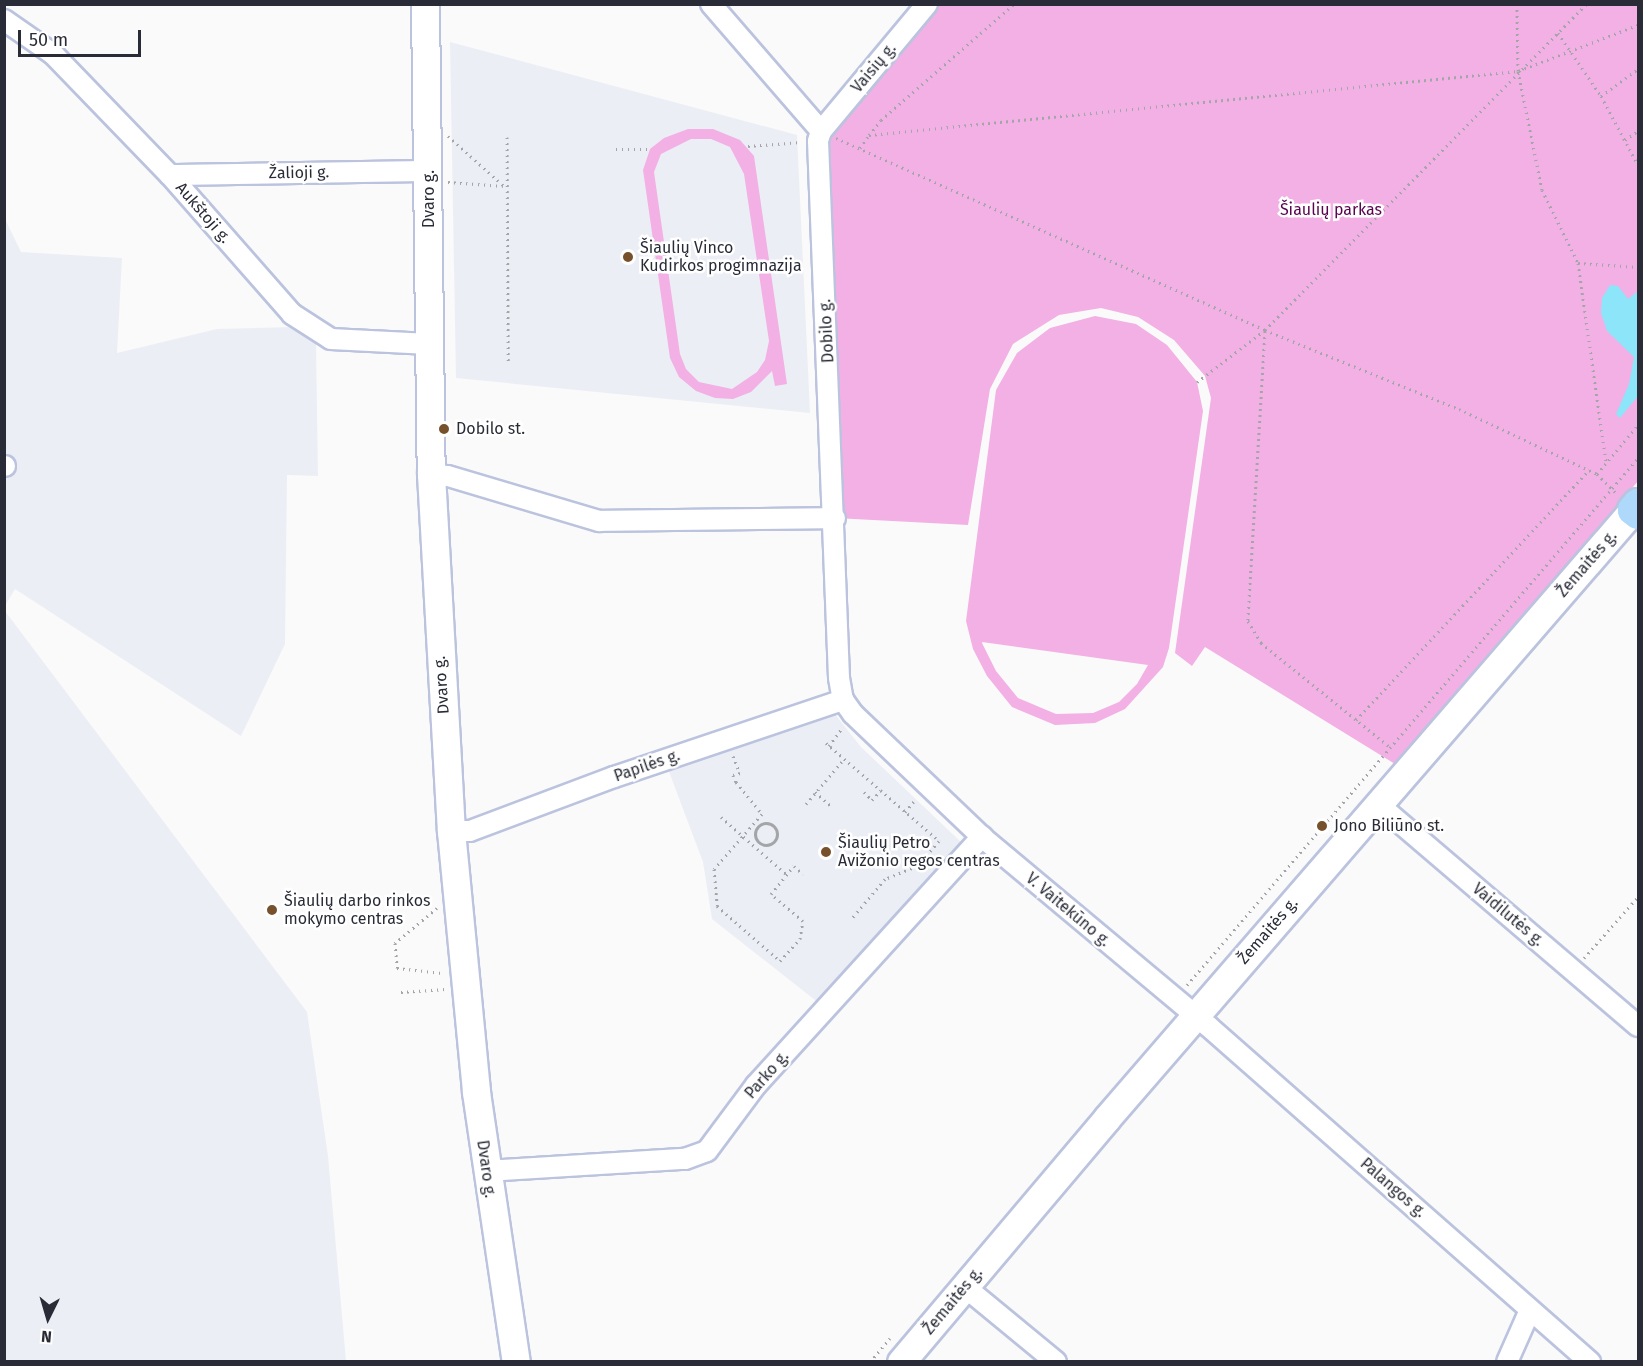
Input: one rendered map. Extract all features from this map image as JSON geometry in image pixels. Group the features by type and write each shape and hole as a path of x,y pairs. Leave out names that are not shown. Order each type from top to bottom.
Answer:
{"main road":[{"name":"Dvaro g.","path":"425,4 439,177 429,344 431,474 451,831 465,988 486,1171 516,1362"},
{"name":"Žemaitės g.","path":"901,1362 965,1287 1185,1007 1378,804 1637,509"}],"street":[{"path":"711,4 820,136"},
{"name":"Vaisių g.","path":"820,136 927,4"},
{"name":"Aukštoji g.","path":"11,25 53,54 170,175 292,314 311,328 332,339 429,344"},
{"name":"Dobilo g.","path":"820,136 839,678 848,707"},
{"name":"Žalioji g.","path":"170,175 439,177"},
{"path":"431,474 448,476 599,521 835,518"},
{"name":"Papilės g.","path":"451,831 470,831 727,739 848,707"},
{"name":"V. Vaitekūno g.","path":"848,707 982,837 1185,1007"},
{"name":"Vaidilutės g.","path":"1378,804 1638,1026"},
{"name":"Parko g.","path":"486,1171 685,1159 707,1151 756,1085 982,837"},
{"name":"Palangos g.","path":"1185,1007 1590,1362"},
{"path":"965,1287 1056,1362"},
{"path":"1507,1362 1530,1310"}],"path":[{"path":"860,148 881,120 1014,4"},
{"path":"1517,4 1518,71 1542,190 1578,263 1606,463"},
{"path":"1197,382 1265,330 1586,4"},
{"path":"869,135 1518,71 1638,25"},
{"path":"1558,33 1601,96 1638,165"},
{"path":"1601,96 1638,69"},
{"path":"1625,140 1638,131"},
{"path":"446,135 505,187"},
{"path":"748,146 820,136 860,148 1265,330 1459,409 1597,474 1637,509"},
{"path":"507,137 505,187 508,362"},
{"path":"616,149 650,149"},
{"path":"439,177 505,187"},
{"path":"1578,263 1638,267"},
{"path":"1265,330 1248,621 1261,643 1390,747"},
{"path":"1597,474 1638,425"},
{"path":"1185,1007 1390,747 1638,458"},
{"path":"1356,720 1589,470"},
{"path":"848,707 827,745 939,841 917,866 885,879 853,917"},
{"path":"727,739 740,773 733,776 762,814 714,869 717,906 780,961 800,939 803,921 771,894 794,866 803,874"},
{"path":"806,804 844,759"},
{"path":"864,792 871,801 880,790"},
{"path":"815,792 831,806"},
{"path":"721,817 786,874"},
{"path":"754,823 758,827"},
{"path":"756,847 760,843 772,844 778,835 770,824 758,827"},
{"path":"758,827 755,835 760,843"},
{"path":"1574,970 1638,897"},
{"path":"437,908 395,943 397,968 442,973"},
{"path":"401,992 465,988"}],"shaded area":[{"name":"Šiaulių Vinco Kudirkos progimnazija","path":"450,42 797,135 810,413 456,378"},
{"path":"5,219 21,252 122,258 117,353 217,329 295,327 316,343 318,476 287,475 285,644 241,736 15,589 5,606"},
{"path":"5,611 307,1012 328,1156 346,1361 5,1361"},
{"name":"Šiaulių Petro Avižonio regos centras","path":"834,713 861,747 962,843 820,1004 712,919 703,862 668,769"}],"green space":[{"name":"Šiaulių parkas","path":"927,5 1638,5 1638,481 1614,510 1633,510 1408,772 1205,647 1192,666 1175,653 1211,398 1205,376 1174,340 1138,317 1101,308 1059,315 1013,344 990,389 968,525 835,518 818,141"},
{"path":"688,129 713,129 740,140 754,156 787,384 775,386 772,371 751,392 733,399 715,398 696,391 679,377 670,358 643,170 650,149 664,138","holes":["691,139 711,139 730,147 744,174 769,341 765,360 757,372 732,389 699,382 686,369 680,354 654,172 661,154"]},
{"path":"1095,316 1136,324 1167,345 1197,382 1203,411 1169,648 1163,667 1125,709 1095,723 1055,725 1012,707 987,676 973,649 966,621 996,390 1017,353 1050,328","holes":["982,642 1148,665 1137,684 1119,702 1093,713 1056,714 1018,698 996,671"]}],"water":[{"path":"1610,285 1618,286 1628,299 1638,291 1638,396 1620,418 1616,414 1629,384 1634,357 1607,331 1601,313 1602,298"}],"place":[{"name":"Šiaulių Vinco Kudirkos progimnazija","path":"628,257"},
{"name":"Dobilo st.","path":"444,429"},
{"name":"Jono Biliūno st.","path":"1322,826"},
{"name":"Šiaulių Petro Avižonio regos centras","path":"826,852"},
{"name":"Šiaulių darbo rinkos mokymo centras","path":"272,910"}]}
